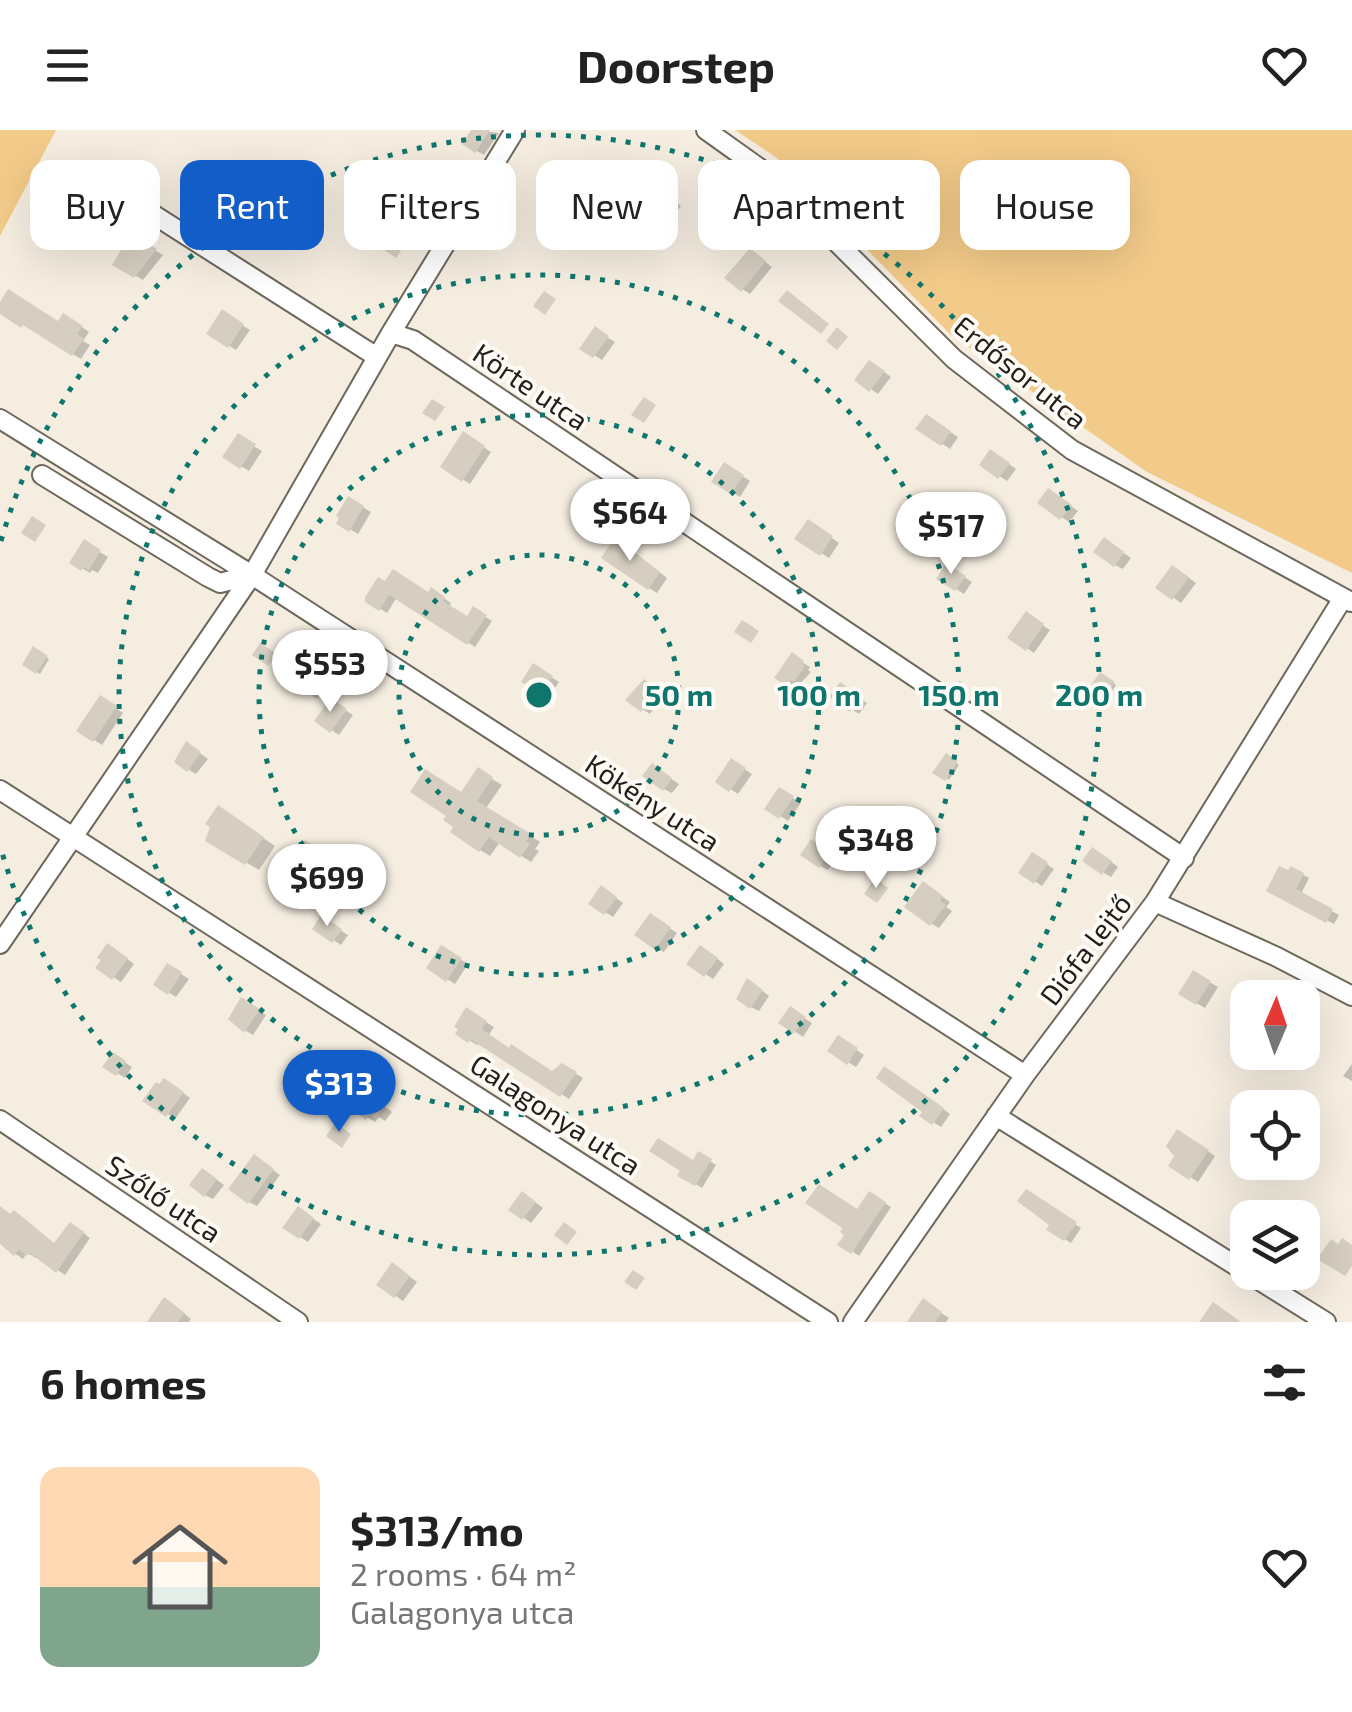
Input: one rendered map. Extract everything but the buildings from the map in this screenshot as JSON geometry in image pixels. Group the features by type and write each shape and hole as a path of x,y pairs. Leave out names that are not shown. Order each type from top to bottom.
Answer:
{"street":[{"path":"0,944 252,575 514,130"},
{"name":"Erdősor utca","path":"706,130 768,175 954,359 1072,450 1348,600"},
{"path":"160,218 377,357"},
{"name":"Körte utca","path":"391,333 413,340 1184,858"},
{"name":"Kökény utca","path":"0,419 252,575 1024,1076"},
{"path":"42,475 208,578 236,582 252,575"},
{"name":"Diófa lejtő","path":"853,1322 1024,1076 1155,902 1348,600"},
{"name":"Galagonya utca","path":"0,790 828,1322"},
{"path":"1155,902 1352,996"},
{"path":"996,1116 1326,1322"},
{"name":"Szőlő utca","path":"0,1120 298,1322"}],"shaded area":[{"path":"0,130 56,130 40,160 30,160 30,179 0,236"},
{"path":"735,130 1352,130 1352,573 1147,472 950,334 867,250 940,250 940,160 777,158"}]}
